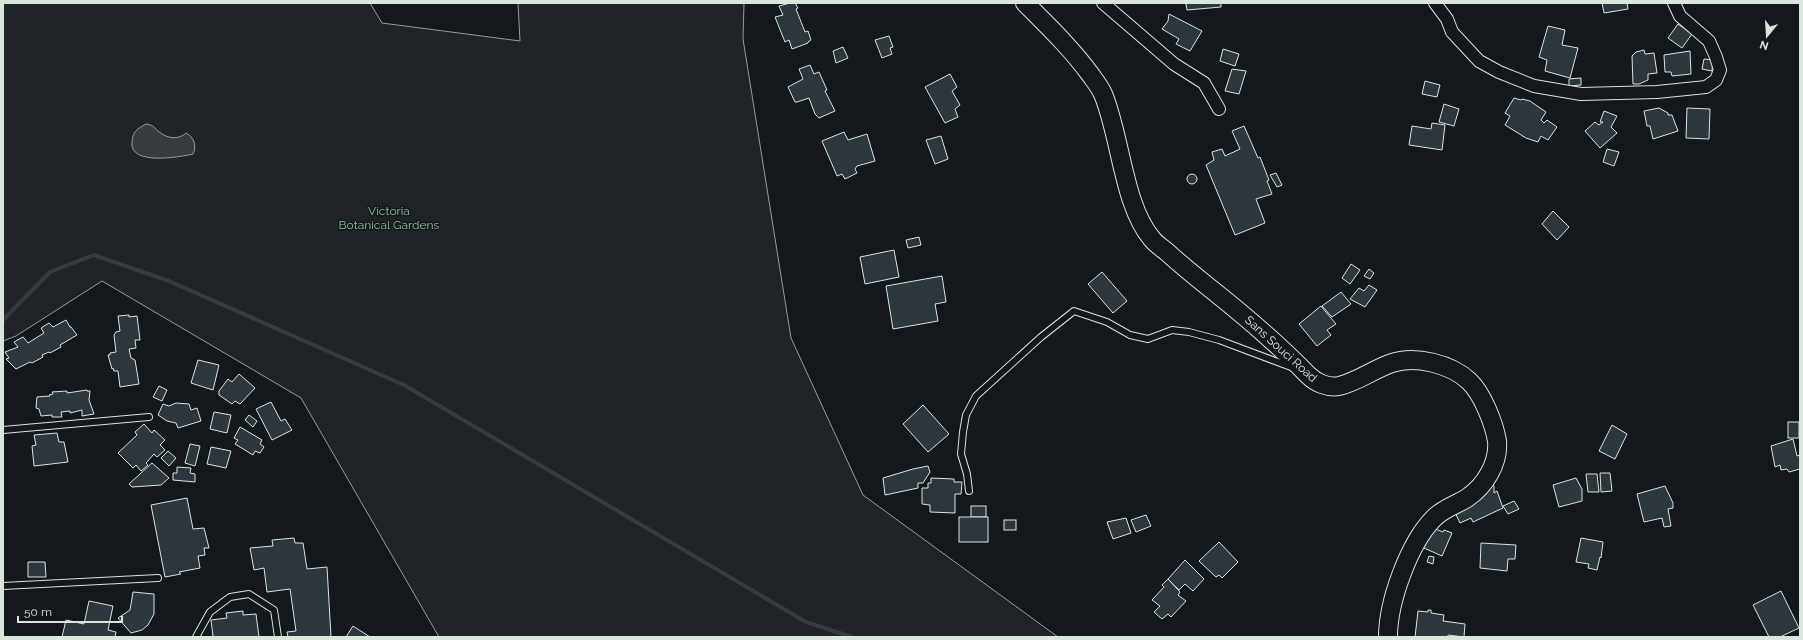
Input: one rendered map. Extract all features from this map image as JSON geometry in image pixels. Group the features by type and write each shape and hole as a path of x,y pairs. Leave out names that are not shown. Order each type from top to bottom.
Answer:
{"main road":[{"name":"Sans Souci Road","path":"1025,3 1082,63 1102,90 1110,111 1135,210 1152,239 1256,325 1304,371 1318,383 1340,386 1393,363 1409,359 1432,362 1454,371 1469,380 1480,395 1494,427 1497,444 1496,456 1487,477 1478,490 1466,499 1443,510 1433,519 1418,539 1408,560 1390,610 1388,637"}],"street":[{"path":"1103,3 1174,64 1204,83 1219,110"},
{"path":"1434,3 1447,19 1452,32 1479,61 1499,72 1534,86 1581,94 1657,92 1706,87 1716,80 1720,70 1709,41 1680,16 1674,3"}],"lane":[{"path":"969,491 967,474 961,454 962,440 966,415 976,396 1041,337 1074,311 1107,322 1130,335 1148,339 1172,330 1189,332 1220,340 1304,371"},
{"path":"3,430 149,417"},
{"path":"3,586 158,578"},
{"path":"196,637 210,612 230,597 249,594 274,610 278,637"}],"green space":[{"name":"Victoria Botanical Gardens","path":"3,3 370,3 382,23 520,41 518,3 744,3 743,39 791,338 863,495 1058,637 439,637 301,398 102,281 16,336 3,341"}],"shaded area":[{"path":"146,124 151,125 168,137 175,138 186,133 193,139 195,145 193,154 178,157 156,158 138,154 133,150 133,135 140,127"}],"building":[{"path":"795,3 798,8 796,9 805,32 808,31 811,40 808,43 792,49 789,40 785,42 775,17 783,15 779,6"},
{"path":"1184,3 1221,3 1221,7 1187,10 1186,4"},
{"path":"1602,3 1627,3 1628,9 1604,13"},
{"path":"1169,14 1202,31 1190,51 1176,44 1179,39 1162,29 1168,21"},
{"path":"1678,24 1692,34 1682,48 1668,38"},
{"path":"1548,26 1565,30 1562,45 1578,48 1570,78 1545,71 1547,60 1539,57"},
{"path":"889,36 893,47 890,48 892,54 882,58 875,40"},
{"path":"843,47 848,58 836,63 833,51"},
{"path":"1223,49 1239,54 1235,66 1220,61"},
{"path":"1644,50 1645,54 1654,53 1657,73 1648,74 1648,80 1639,84 1633,84 1632,56 1636,52"},
{"path":"1690,51 1691,74 1672,76 1671,72 1665,72 1664,55"},
{"path":"1704,59 1713,60 1712,71 1702,69"},
{"path":"810,65 814,74 819,72 827,90 825,91 835,111 819,118 815,114 809,98 795,102 788,87 803,79 799,69"},
{"path":"1232,69 1246,71 1239,94 1225,91"},
{"path":"950,74 957,87 952,91 960,105 955,109 958,117 945,123 925,87"},
{"path":"1581,78 1581,85 1569,86 1569,79"},
{"path":"1425,81 1440,85 1437,97 1422,94"},
{"path":"1514,98 1530,101 1546,112 1541,120 1544,123 1547,120 1557,127 1548,140 1541,136 1538,142 1526,138 1505,125 1510,116 1505,113"},
{"path":"1444,104 1459,109 1454,126 1439,122"},
{"path":"1659,108 1668,113 1668,115 1672,115 1678,131 1653,139 1650,126 1647,126 1644,111"},
{"path":"1687,108 1710,109 1709,139 1686,138"},
{"path":"1604,111 1617,116 1611,127 1617,133 1600,148 1585,131 1595,122 1599,125 1603,122 1600,122"},
{"path":"1432,123 1445,125 1442,150 1409,145 1412,126 1431,129"},
{"path":"1244,126 1258,158 1260,157 1269,180 1267,181 1272,194 1256,199 1265,223 1235,235 1206,165 1214,160 1212,152 1222,149 1225,156 1240,149 1232,131"},
{"path":"844,132 848,140 867,134 875,161 857,166 855,169 857,173 845,179 842,174 837,176 822,141"},
{"path":"941,136 948,159 935,164 926,140"},
{"path":"1607,149 1619,152 1614,166 1603,162"},
{"path":"1276,173 1282,185 1277,187 1270,175"},
{"path":"1190,174 1194,174 1197,179 1194,184 1190,184 1187,181 1187,177"},
{"path":"1553,211 1569,227 1557,240 1542,224"},
{"path":"919,237 921,245 908,248 906,240"},
{"path":"894,250 899,277 865,284 860,257"},
{"path":"1351,264 1360,270 1350,284 1342,278"},
{"path":"1369,269 1374,273 1370,279 1364,276"},
{"path":"1102,272 1127,301 1113,313 1088,284"},
{"path":"942,276 946,302 935,304 938,321 893,329 886,286"},
{"path":"1369,285 1377,290 1365,307 1350,299 1359,288 1364,291"},
{"path":"1341,292 1351,304 1332,317 1322,306"},
{"path":"1321,306 1336,324 1327,330 1331,335 1317,346 1299,324"},
{"path":"129,315 129,317 137,316 140,340 135,340 136,348 129,349 131,358 135,360 139,384 120,387 118,371 114,371 113,368 112,369 108,355 116,352 114,335 116,332 120,331 118,316"},
{"path":"66,320 77,335 60,345 61,347 50,353 49,352 42,355 43,357 32,363 30,362 16,369 6,359 9,358 5,352 18,347 14,342 23,337 28,343 44,333 41,328 49,323 53,327"},
{"path":"198,360 219,365 213,390 191,383"},
{"path":"239,374 255,388 240,404 235,401 232,404 219,395 219,391 228,379 232,382"},
{"path":"159,386 167,390 162,401 153,397"},
{"path":"87,390 90,391 89,400 94,414 82,416 82,410 70,413 70,411 61,412 62,417 52,417 52,415 41,416 39,409 36,408 37,397 50,396 49,395 53,394 52,392 67,391 67,393"},
{"path":"271,402 281,421 285,419 292,430 272,440 256,409"},
{"path":"176,403 189,404 191,410 197,408 201,421 178,428 176,423 167,421 158,415 163,404 169,406"},
{"path":"923,405 949,434 928,452 903,424"},
{"path":"214,412 231,415 227,433 210,429"},
{"path":"249,415 257,421 253,427 245,420"},
{"path":"1788,422 1799,422 1799,438 1788,438"},
{"path":"144,424 152,433 154,430 165,440 160,445 165,450 157,457 154,454 146,463 148,465 141,471 136,465 133,468 118,453 137,435 135,432"},
{"path":"1612,425 1627,434 1615,459 1599,451"},
{"path":"240,427 262,440 260,444 264,447 260,453 255,451 253,455 235,444 238,440 234,438"},
{"path":"57,433 59,442 64,442 68,462 34,466 32,446 36,445 34,435"},
{"path":"1793,439 1797,456 1800,455 1800,469 1789,472 1787,469 1781,470 1780,465 1775,467 1771,446"},
{"path":"190,444 200,446 195,466 185,463"},
{"path":"211,447 231,451 226,468 207,464"},
{"path":"168,451 176,458 169,466 161,458"},
{"path":"152,463 169,478 161,485 132,487 129,484"},
{"path":"928,466 930,472 923,483 918,483 918,488 885,495 883,478"},
{"path":"177,467 191,468 190,473 195,474 195,482 173,480 173,473 177,473"},
{"path":"1600,473 1610,473 1612,491 1601,492"},
{"path":"1586,474 1597,474 1599,492 1588,492"},
{"path":"931,478 954,479 954,482 962,482 961,494 955,494 955,513 930,512 930,505 922,504 922,488 928,488 928,483 931,483"},
{"path":"1576,478 1582,489 1582,501 1559,507 1553,485"},
{"path":"1492,484 1494,486 1494,493 1497,491 1503,508 1473,522 1471,518 1460,523 1453,508"},
{"path":"1665,486 1673,503 1673,508 1668,509 1671,526 1664,527 1662,518 1644,522 1637,494"},
{"path":"187,498 193,529 204,528 209,548 204,548 205,555 198,556 200,568 179,572 181,574 165,577 151,505"},
{"path":"1514,501 1519,509 1508,514 1503,506"},
{"path":"971,506 986,506 986,517 971,517"},
{"path":"1146,515 1151,526 1136,532 1131,520"},
{"path":"959,517 988,517 988,542 959,542"},
{"path":"1126,518 1131,533 1113,539 1107,522"},
{"path":"1004,520 1016,520 1016,530 1004,530"},
{"path":"1433,528 1443,532 1444,530 1452,533 1442,556 1424,548"},
{"path":"294,538 295,543 303,543 307,569 327,567 331,637 288,637 287,632 296,631 290,589 267,592 264,568 254,570 250,548 273,546 272,540"},
{"path":"1581,538 1603,542 1601,558 1600,557 1597,570 1588,568 1589,564 1576,562"},
{"path":"1219,542 1238,562 1222,578 1219,575 1216,577 1199,561"},
{"path":"1481,543 1516,545 1515,559 1508,559 1507,571 1480,568"},
{"path":"1429,556 1434,557 1433,564 1427,562"},
{"path":"1185,560 1204,579 1193,591 1185,584 1179,590 1168,579"},
{"path":"28,562 45,562 46,577 28,577"},
{"path":"1168,579 1180,592 1178,595 1186,601 1171,617 1168,614 1162,619 1154,612 1160,606 1152,600 1164,587 1162,585"},
{"path":"1781,591 1799,628 1780,637 1769,637 1753,605"},
{"path":"133,592 154,594 154,614 148,625 142,630 131,633 118,618 130,610"},
{"path":"89,601 113,606 108,630 116,632 115,637 62,637 66,620 84,624"},
{"path":"1428,610 1431,610 1431,613 1444,615 1443,621 1465,624 1464,637 1448,635 1448,637 1415,637 1418,611 1428,612"},
{"path":"243,611 243,615 256,614 259,637 210,637 213,636 211,620 227,618 226,613"},
{"path":"353,626 370,637 346,637"}],"waterway":[{"path":"3,320 50,272 94,255 169,281 404,385 806,622 852,637"}]}
